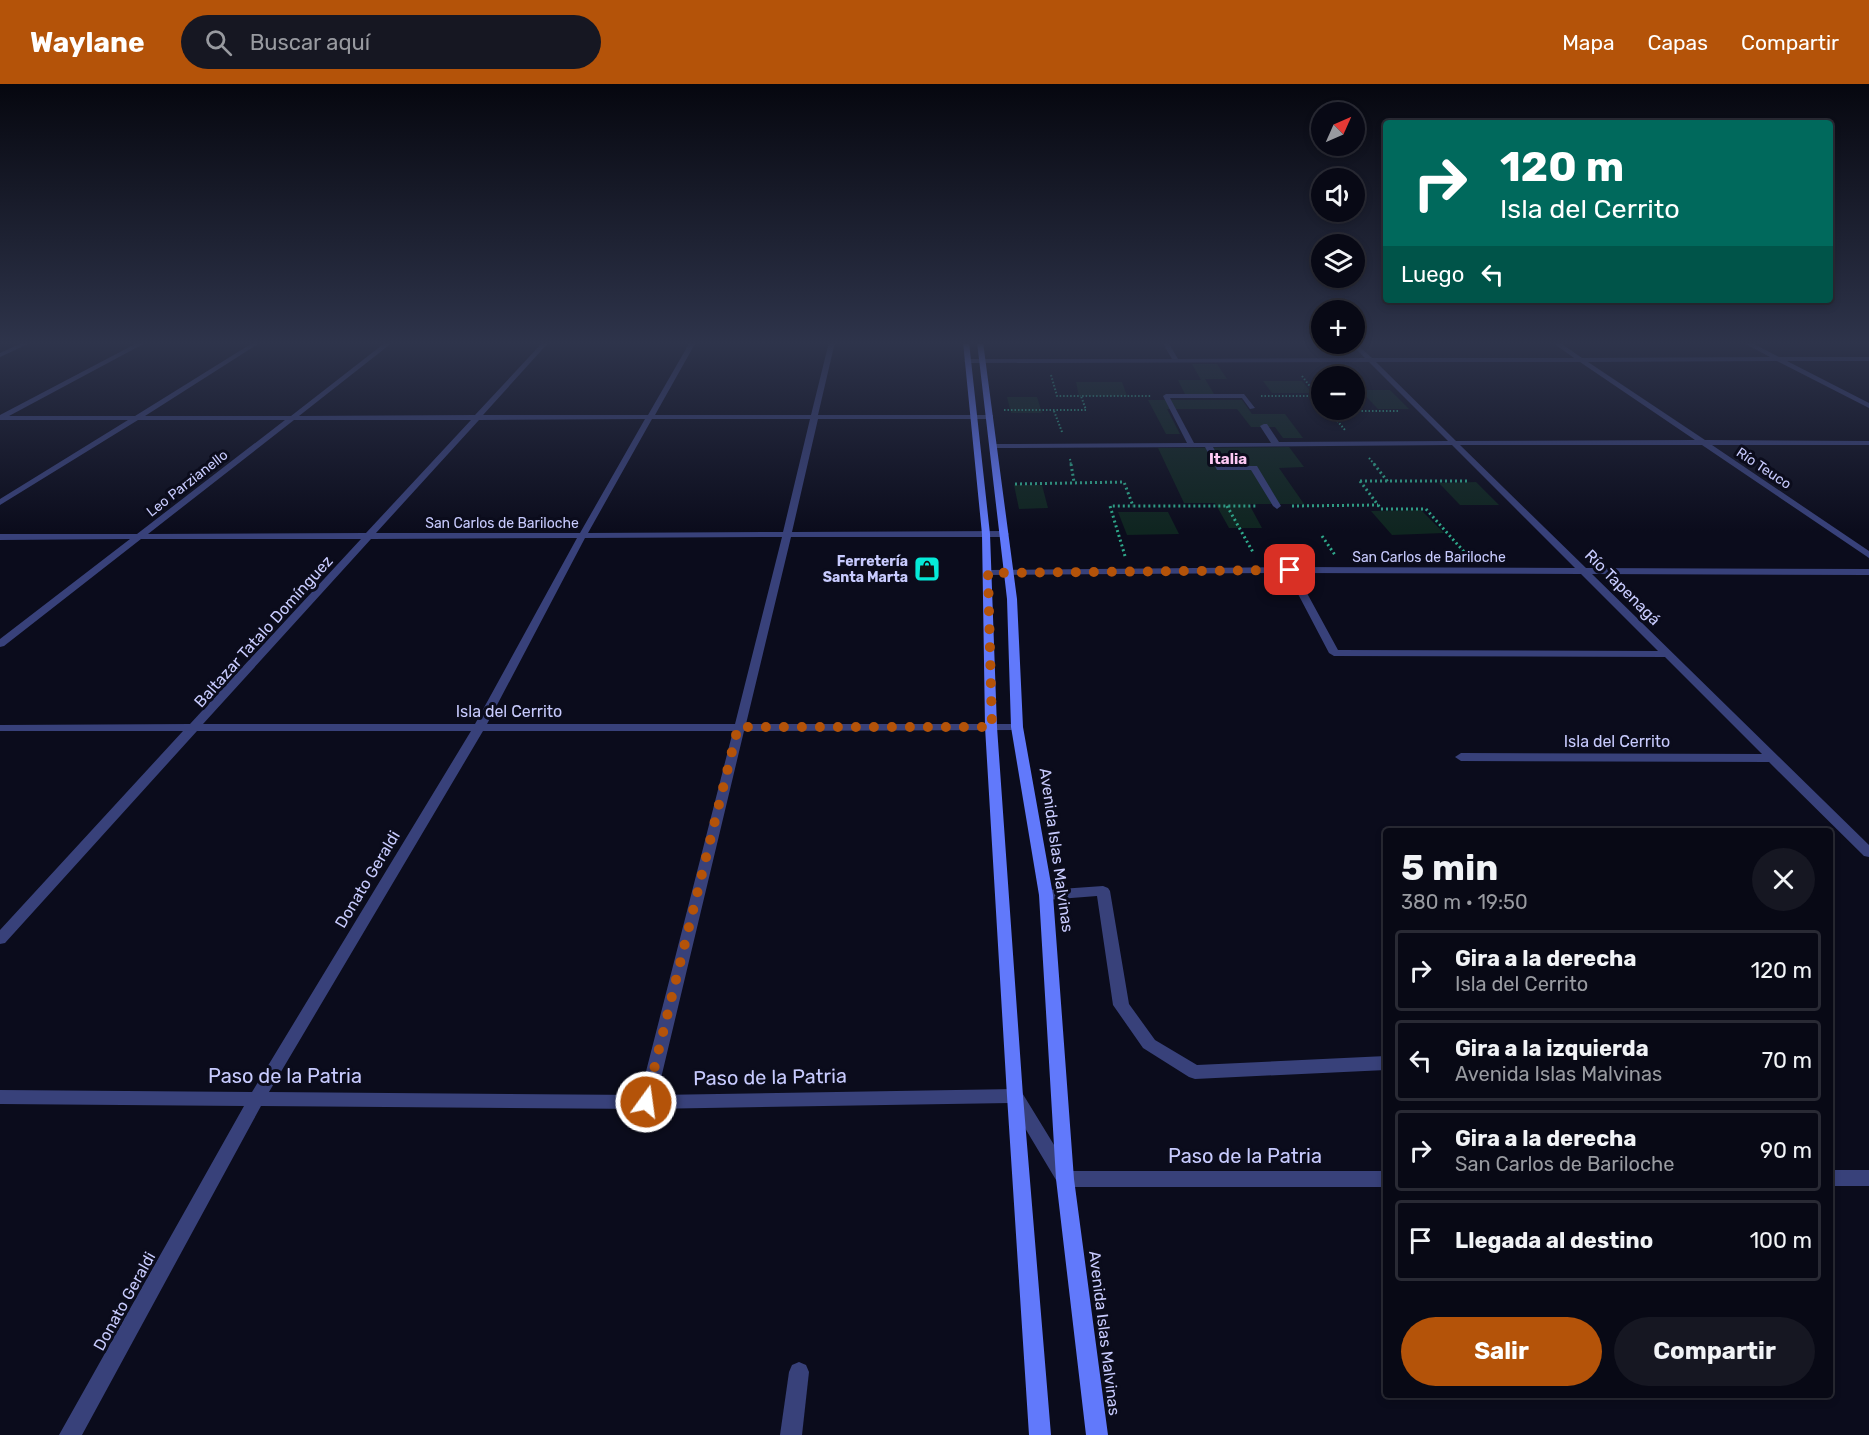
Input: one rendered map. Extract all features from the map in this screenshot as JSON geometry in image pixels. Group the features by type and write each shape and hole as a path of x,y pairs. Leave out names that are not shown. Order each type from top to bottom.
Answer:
{"main road":[{"path":"972,405 986,534 992,727 1015,1096 1040,1435"},
{"name":"Avenida Islas Malvinas","path":"988,405 1009,572 1017,727 1046,895 1065,1179 1097,1435"}],"street":[{"path":"0,418 25,405"},
{"path":"0,503 155,405"},
{"name":"Leo Parzianello","path":"0,645 310,405"},
{"name":"Baltazar Tatalo Domínguez","path":"0,939 490,405"},
{"name":"Donato Geraldi","path":"70,1435 257,1098 479,728 582,536 658,405"},
{"path":"646,1102 818,405"},
{"path":"1171,405 1191,444"},
{"name":"Río Tapenagá","path":"1415,405 1869,853"},
{"name":"Río Teuco","path":"1647,405 1869,555"},
{"path":"0,418 973,417 989,413"},
{"path":"1264,426 1276,444"},
{"path":"994,446 1869,443"},
{"path":"1207,444 1220,468 1254,468 1276,506"},
{"name":"San Carlos de Bariloche","path":"0,537 1005,534"},
{"path":"1290,570 1334,653 1667,654"},
{"name":"San Carlos de Bariloche","path":"988,573 1290,570 1869,572"},
{"name":"Isla del Cerrito","path":"0,728 1017,727"},
{"name":"Isla del Cerrito","path":"1461,757 1773,758"},
{"path":"1046,895 1103,891 1121,1005 1149,1044 1195,1072 1383,1063"},
{"path":"1015,1096 1065,1179"},
{"name":"Paso de la Patria","path":"0,1097 646,1102 1015,1096"},
{"path":"1833,1178 1869,1178"},
{"name":"Paso de la Patria","path":"1065,1179 1383,1179"},
{"path":"790,1435 799,1372"}],"path":[{"path":"989,413 1086,410 1084,405"},
{"path":"1365,411 1421,411"},
{"path":"1480,570 1426,509 1381,509 1360,482 1492,480"},
{"path":"999,485 1124,482 1133,506"},
{"path":"1129,571 1110,506 1378,506"},
{"path":"1227,506 1263,571"}],"green space":[{"path":"1009,405 1040,405 1042,413 1011,413"},
{"path":"1151,405 1246,405 1252,414 1285,414 1303,438 1283,438 1275,427 1251,427 1237,409 1167,409 1180,434 1166,434"},
{"path":"1374,405 1405,405 1409,409 1378,409"},
{"path":"1289,447 1304,467 1279,468 1304,504 1249,504 1262,528 1229,528 1215,503 1184,503 1158,448"},
{"path":"1476,482 1499,505 1460,505 1439,483"},
{"path":"1014,485 1042,485 1048,508 1019,509"},
{"path":"1421,510 1444,533 1392,535 1371,511"},
{"path":"1118,512 1168,512 1179,534 1127,535"}],"place":[{"name":"Ferretería Santa Marta","path":"927,569"}],"district":[{"name":"Italia","path":"1228,459"}],"route":[{"path":"646,1102 738,727 992,727 988,573 1290,570"}]}
